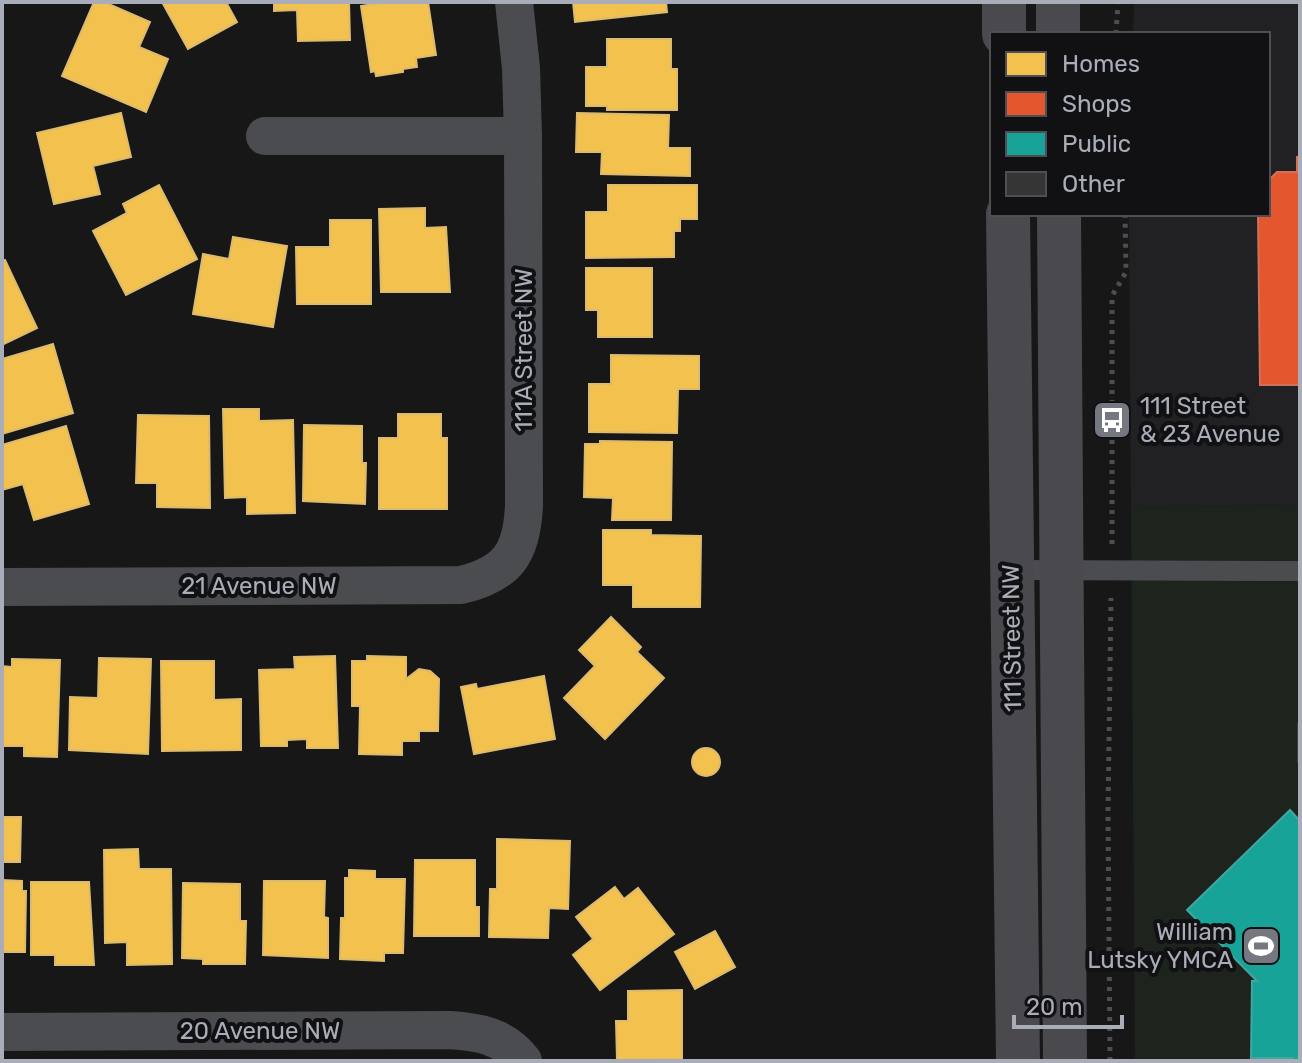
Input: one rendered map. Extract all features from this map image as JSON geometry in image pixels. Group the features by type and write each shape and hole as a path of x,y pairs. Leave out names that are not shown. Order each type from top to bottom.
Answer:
{"main road":[{"path":"1004,2 1004,32"},
{"path":"1058,2 1058,32"},
{"name":"111 Street NW","path":"1008,216 1018,1061"},
{"name":"111 Street NW","path":"1059,216 1065,1061"}],"street":[{"name":"111A Street NW","path":"508,562 521,538 524,505 523,136 521,68 514,2"},
{"path":"265,136 523,136"},
{"name":"21 Avenue NW","path":"2,587 461,585 480,581 508,562"},
{"name":"20 Avenue NW","path":"2,1032 450,1030 490,1036 518,1055"}],"lane":[{"path":"1011,570 1300,571"}],"path":[{"path":"1116,32 1118,2"},
{"path":"1110,1061 1108,813 1112,296 1126,272 1125,216"}],"shaded area":[{"path":"1134,2 1300,2 1300,505 1131,508 1129,216 1270,216 1270,32 1133,32"},
{"path":"1300,505 1300,1061 1135,1061 1131,508"}],"building: Homes":[{"path":"94,2 104,2 150,22 139,47 168,59 146,112 62,76"},
{"path":"162,2 226,2 237,22 188,49"},
{"path":"274,2 349,2 350,40 298,41 297,10 274,11"},
{"path":"385,2 428,2 436,55 416,58 417,67 403,69 403,72 376,76 375,71 371,72 361,6"},
{"path":"573,2 666,2 667,12 575,22"},
{"path":"607,39 671,39 671,69 677,69 677,110 607,110 607,106 586,106 586,67 607,67"},
{"path":"121,113 131,157 93,166 100,194 54,204 37,133"},
{"path":"577,113 669,115 668,148 690,148 690,176 601,174 602,152 576,152"},
{"path":"159,185 197,259 126,295 93,231 127,213 123,204"},
{"path":"608,185 697,185 697,219 680,219 680,231 674,231 674,257 586,258 586,212 608,212"},
{"path":"425,208 425,228 446,227 450,292 381,292 379,209"},
{"path":"330,220 371,220 371,304 297,304 296,247 330,247"},
{"path":"233,237 287,246 273,327 193,314 203,254 229,259"},
{"path":"5,260 37,328 2,345 2,261"},
{"path":"586,268 652,268 652,337 598,337 598,310 586,310"},
{"path":"53,344 73,413 2,434 2,359"},
{"path":"611,355 699,356 699,389 678,389 677,433 589,432 589,384 611,384"},
{"path":"223,409 259,409 259,421 293,420 295,513 247,514 247,497 225,498"},
{"path":"398,414 441,414 441,438 447,438 447,509 379,509 379,438 398,438"},
{"path":"138,415 209,416 210,508 157,507 157,483 136,483"},
{"path":"304,425 362,426 362,463 366,463 365,504 303,501"},
{"path":"66,426 89,504 34,520 23,484 2,490 2,445"},
{"path":"600,441 672,442 671,520 612,520 613,498 584,497 585,444 600,444"},
{"path":"603,530 651,530 651,535 701,536 700,607 633,607 633,585 603,585"},
{"path":"611,617 641,647 637,652 664,678 605,739 564,698 595,666 579,650"},
{"path":"335,656 338,748 307,748 307,739 287,740 287,746 261,746 259,670 295,669 294,657"},
{"path":"367,656 406,657 406,679 419,669 430,671 439,679 438,731 419,731 419,741 402,741 402,755 359,754 360,706 352,706 352,661 367,661"},
{"path":"99,658 151,659 148,754 69,750 70,697 98,698"},
{"path":"12,659 60,660 57,757 24,756 24,746 2,746 2,666 12,667"},
{"path":"161,661 214,661 214,700 241,699 241,750 162,751"},
{"path":"544,676 555,739 474,754 461,687 476,684 477,689"},
{"path":"706,748 716,752 720,762 716,772 706,776 696,772 692,762 696,752"},
{"path":"2,817 21,817 20,862 2,862"},
{"path":"497,839 570,841 568,909 549,908 548,938 489,937 490,889 497,889"},
{"path":"138,849 139,869 171,869 172,964 127,965 127,942 105,943 104,850"},
{"path":"415,860 475,860 475,907 479,907 479,936 414,936"},
{"path":"349,870 375,871 375,879 405,879 403,953 384,953 384,961 340,959 341,918 345,918 345,878 349,878"},
{"path":"2,880 22,881 22,891 26,891 25,952 2,952"},
{"path":"264,881 325,881 324,917 328,918 328,958 263,955"},
{"path":"31,882 89,882 94,965 55,965 55,955 31,955"},
{"path":"183,883 240,884 240,921 246,921 245,964 203,964 203,959 182,958"},
{"path":"615,887 624,899 638,888 674,934 600,990 573,955 593,939 576,917"},
{"path":"715,931 735,967 695,989 675,952"},
{"path":"682,990 682,1059 617,1060 616,1021 628,1021 628,991"}],"building: Shops":[{"path":"1297,157 1300,157 1300,385 1260,385 1258,216 1270,216 1270,179 1277,172 1297,172"}],"building: Public":[{"name":"William Lutsky YMCA","path":"1290,810 1300,821 1300,1061 1293,1061 1293,1058 1251,1058 1252,981 1257,981 1187,910"}],"building: Other":[{"path":"1300,724 1300,761 1298,761"}],"place":[{"name":"111 Street & 23 Avenue","path":"1112,420"},
{"name":"William Lutsky YMCA","path":"1261,946"}]}
